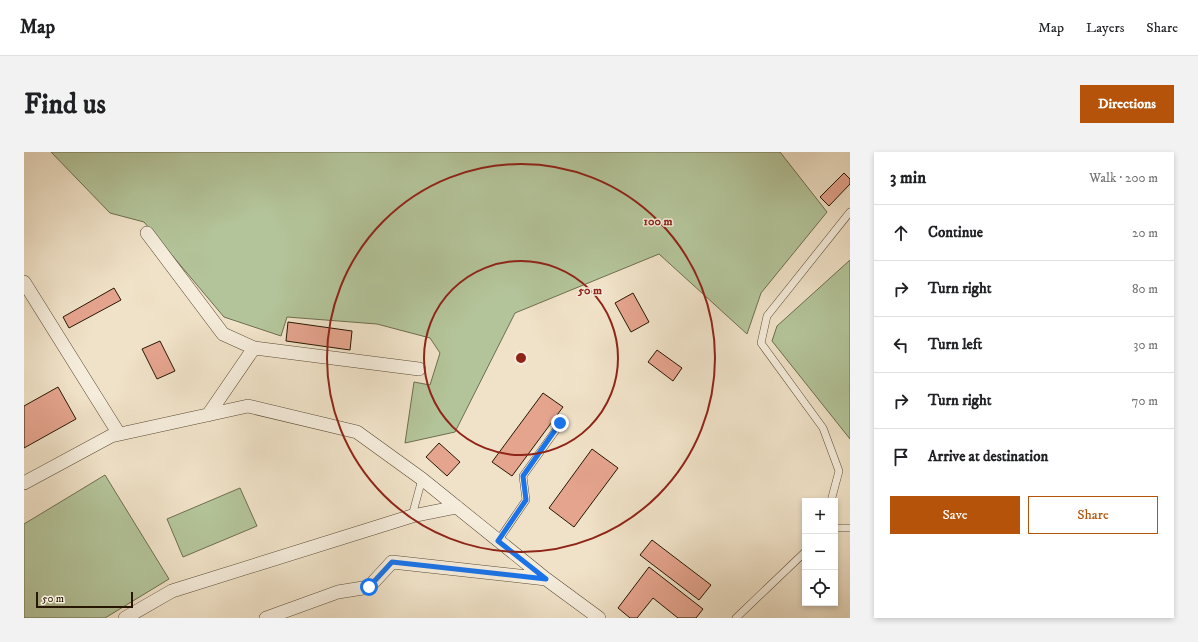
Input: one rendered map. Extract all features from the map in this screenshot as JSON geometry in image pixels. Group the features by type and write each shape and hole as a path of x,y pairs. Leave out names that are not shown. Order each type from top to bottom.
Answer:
{"street":[{"path":"147,233 223,334 254,348 419,369"},
{"path":"24,282 119,434"},
{"path":"208,415 254,348"},
{"path":"24,483 111,436 248,406 357,432 422,479 546,579 599,618"},
{"path":"125,618 172,591 412,516 456,507"},
{"path":"266,618 338,592 369,587 392,562 546,579"}],"lane":[{"path":"832,498 839,471 823,428 761,343 766,316 850,212"},
{"path":"498,541 526,500 523,476 560,423"},
{"path":"412,516 422,479"},
{"path":"838,528 850,528"},
{"path":"736,618 802,555"}],"green space":[{"path":"51,152 780,152 827,212 761,293 747,334 659,254 515,313 455,432 405,443 414,382 430,385 440,353 430,338 377,324 287,317 281,336 224,317 144,222 110,213"},
{"path":"850,260 850,439 772,341 777,326"},
{"path":"105,475 169,579 105,618 24,618 24,524"},
{"path":"240,488 257,526 183,557 167,519"}],"building":[{"path":"844,173 850,179 850,184 829,206 820,197"},
{"path":"114,288 121,300 69,328 63,317"},
{"path":"633,293 649,322 631,332 615,303"},
{"path":"288,322 352,331 350,350 286,341"},
{"path":"160,341 175,371 157,379 142,349"},
{"path":"657,350 682,368 673,381 648,362"},
{"path":"58,387 76,419 24,448 24,406"},
{"path":"543,393 563,407 512,476 492,462"},
{"path":"439,443 460,462 447,476 426,457"},
{"path":"592,449 618,468 574,527 549,508"},
{"path":"652,540 711,585 699,600 640,555"},
{"path":"649,567 703,609 696,618 678,618 653,598 637,618 630,618 618,608"}],"route":[{"path":"369,587 392,562 546,579 498,541 526,500 523,476 560,423"}]}
